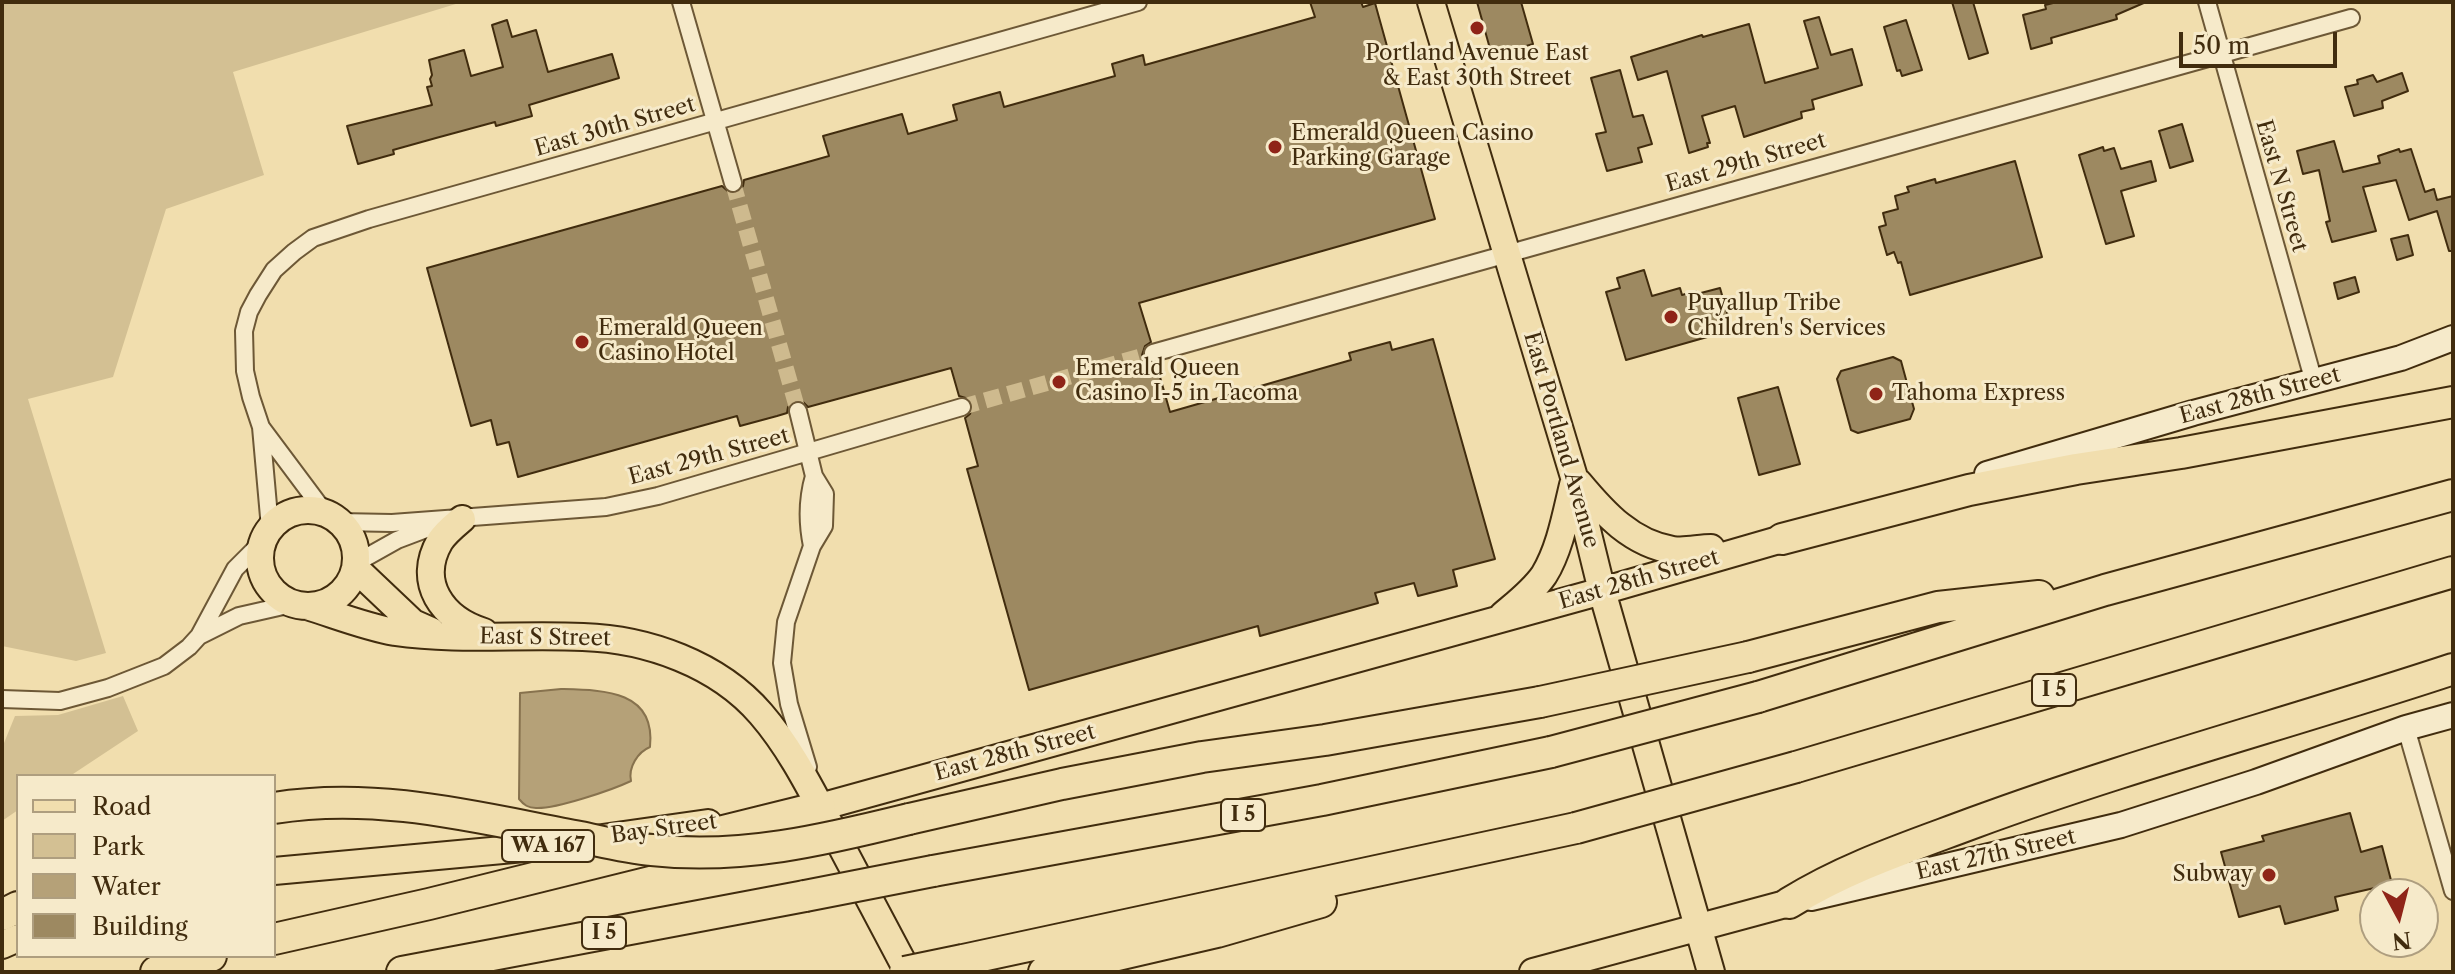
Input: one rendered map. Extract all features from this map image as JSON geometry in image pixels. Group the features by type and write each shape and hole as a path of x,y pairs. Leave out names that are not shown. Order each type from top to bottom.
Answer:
{"highway":[{"path":"1782,539 1969,490 2453,402"},
{"name":"I 5","path":"402,972 1322,800 1551,752 1758,697 2105,590 2453,495"},
{"name":"I 5","path":"906,972 1576,828 1796,767 2453,572"},
{"path":"276,808 336,803 389,804 651,850 738,852 789,846 1062,784 1187,760 1325,740 1540,702 1748,657 1938,607 2105,590"},
{"path":"1789,903 1825,881 2035,800 2453,669"},
{"path":"276,939 820,807"},
{"path":"1044,972 1217,932 1576,828"},
{"path":"156,972 204,958"}],"main road":[{"name":"East Portland Avenue","path":"1431,2 1574,477 1602,591 1711,972"},
{"path":"1574,477 1608,517 1648,544 1675,550 1746,549"},
{"path":"1497,620 1545,574 1562,529 1574,477"},
{"path":"311,510 333,518 349,534 355,548 355,566 345,589 322,604 300,605 279,597 268,586 261,572 260,556 267,535 282,518 296,512 311,510"},
{"path":"462,519 442,538 433,556 430,569 433,590 452,615 473,629 503,638"},
{"name":"East 28th Street","path":"820,807 1782,539"},
{"name":"East S Street","path":"355,566 413,623 437,635"},
{"name":"East S Street","path":"300,605 393,631 503,638 617,639 656,648 690,662 728,685 761,713 795,761 820,807"},
{"path":"820,807 906,972"},
{"name":"Bay Street","path":"276,871 546,846 820,807"},
{"name":"East 27th Street","path":"1533,972 1789,903"}],"street":[{"path":"681,2 733,183"},
{"name":"East 30th Street","path":"267,535 261,427 245,371 244,331 258,295 274,270 313,238 369,219 1138,2"},
{"name":"East N Street","path":"2207,2 2314,382"},
{"name":"East 29th Street","path":"1153,353 2351,18"},
{"name":"East 28th Street","path":"1782,539 1957,482 2193,413 2401,358 2453,338"},
{"name":"East 29th Street","path":"333,518 378,523 606,507 658,496 962,407"},
{"path":"798,411 814,476 809,493 807,525 812,546 786,622 782,663 789,704 820,807"},
{"name":"East 30th Street","path":"261,427 333,518"},
{"name":"East 29th Street","path":"355,566 397,540 462,519"},
{"path":"2,699 60,701 108,688 164,666 199,636 235,569 267,535"},
{"path":"199,636 239,616 300,605"},
{"name":"East 27th Street","path":"1789,903 2121,825 2256,782 2406,728 2453,715"},
{"path":"2406,728 2453,891"}],"green space":[{"path":"2,2 459,3 233,72 264,175 166,209 113,377 28,399 106,653 76,661 2,646"},
{"path":"123,696 138,731 73,774 16,774 16,811 2,821 2,748 15,716 58,715"}],"water":[{"path":"561,689 609,693 636,704 645,714 650,728 650,747 635,761 631,781 570,802 531,807 519,799 520,693"}],"building":[{"name":"Emerald Queen Casino I-5 in Tacoma","path":"1310,2 1361,2 1363,7 1375,3 1435,219 1139,303 1151,342 1145,346 1142,355 1146,361 1156,363 1170,412 1351,360 1349,353 1390,342 1392,350 1433,339 1495,559 1453,570 1457,586 1418,596 1414,583 1375,593 1378,603 1260,636 1258,626 1029,690 967,469 978,466 965,418 973,405 969,399 959,396 951,368 808,407 802,401 795,401 788,407 787,413 777,416 740,426 737,416 518,477 509,442 497,445 491,420 471,426 427,268 722,186 730,193 737,193 744,180 829,156 823,136 902,114 908,134 957,120 953,105 1000,92 1004,107 1115,76 1112,64 1143,55 1145,65 1315,17"},
{"path":"1477,2 1521,2 1533,44 1492,56"},
{"path":"1952,2 1973,2 1988,53 1969,59"},
{"path":"2057,2 2146,2 2116,15 2117,19 2051,38 2052,43 2031,49 2023,15 2046,9 2045,5"},
{"path":"1819,17 1831,55 1852,49 1862,85 1812,100 1814,109 1801,112 1802,118 1744,137 1735,106 1702,116 1710,143 1707,143 1708,147 1689,153 1667,71 1638,80 1631,57 1749,24 1765,83 1818,68 1804,21"},
{"path":"507,20 512,37 536,30 548,72 612,54 619,78 529,105 532,116 496,126 495,122 436,138 358,164 347,126 432,105 427,87 432,86 429,60 464,50 471,76 503,67 492,25"},
{"path":"1906,20 1922,70 1902,76 1900,70 1897,71 1884,27"},
{"path":"1620,70 1633,117 1643,115 1652,144 1638,148 1642,162 1607,171 1596,134 1606,132 1591,78"},
{"path":"2402,73 2408,91 2382,101 2383,108 2354,116 2345,87 2373,75 2377,82"},
{"path":"2182,124 2193,161 2170,168 2159,131"},
{"path":"2334,141 2343,172 2380,163 2378,156 2399,149 2400,152 2411,149 2425,192 2434,189 2437,200 2453,196 2453,251 2449,251 2437,211 2409,220 2396,180 2363,187 2376,231 2332,242 2319,170 2303,174 2297,151"},
{"path":"2103,147 2104,151 2114,148 2121,169 2151,161 2156,181 2121,191 2134,236 2106,244 2079,155"},
{"path":"2015,161 2042,257 1910,295 1901,262 1898,263 1894,252 1887,255 1879,227 1886,225 1883,213 1898,209 1895,196 1909,192 1907,187 1935,179 1936,183"},
{"path":"2408,235 2413,255 2397,260 2391,239"},
{"name":"Puyallup Tribe Children's Services","path":"1644,270 1652,296 1680,288 1682,295 1720,288 1732,330 1626,360 1606,292 1620,288 1617,278"},
{"path":"2355,277 2359,292 2338,299 2334,283"},
{"name":"Tahoma Express","path":"1893,357 1901,361 1914,409 1910,419 1858,433 1851,430 1837,379 1841,371"},
{"path":"1778,387 1800,464 1759,475 1738,398"},
{"path":"2350,813 2361,852 2382,846 2390,878 2359,878 2359,892 2335,897 2338,910 2285,924 2280,906 2239,917 2221,852 2264,841 2262,836"}],"tunnel":[{"path":"733,183 798,411"},
{"path":"962,407 1153,353"}],"place":[{"name":"Portland Avenue East & East 30th Street","path":"1477,28"},
{"name":"Emerald Queen Casino Parking Garage","path":"1275,147"},
{"name":"Puyallup Tribe Children's Services","path":"1671,317"},
{"name":"Emerald Queen Casino Hotel","path":"582,342"},
{"name":"Emerald Queen Casino I-5 in Tacoma","path":"1059,382"},
{"name":"Tahoma Express","path":"1876,394"},
{"name":"Subway","path":"2269,875"}]}
